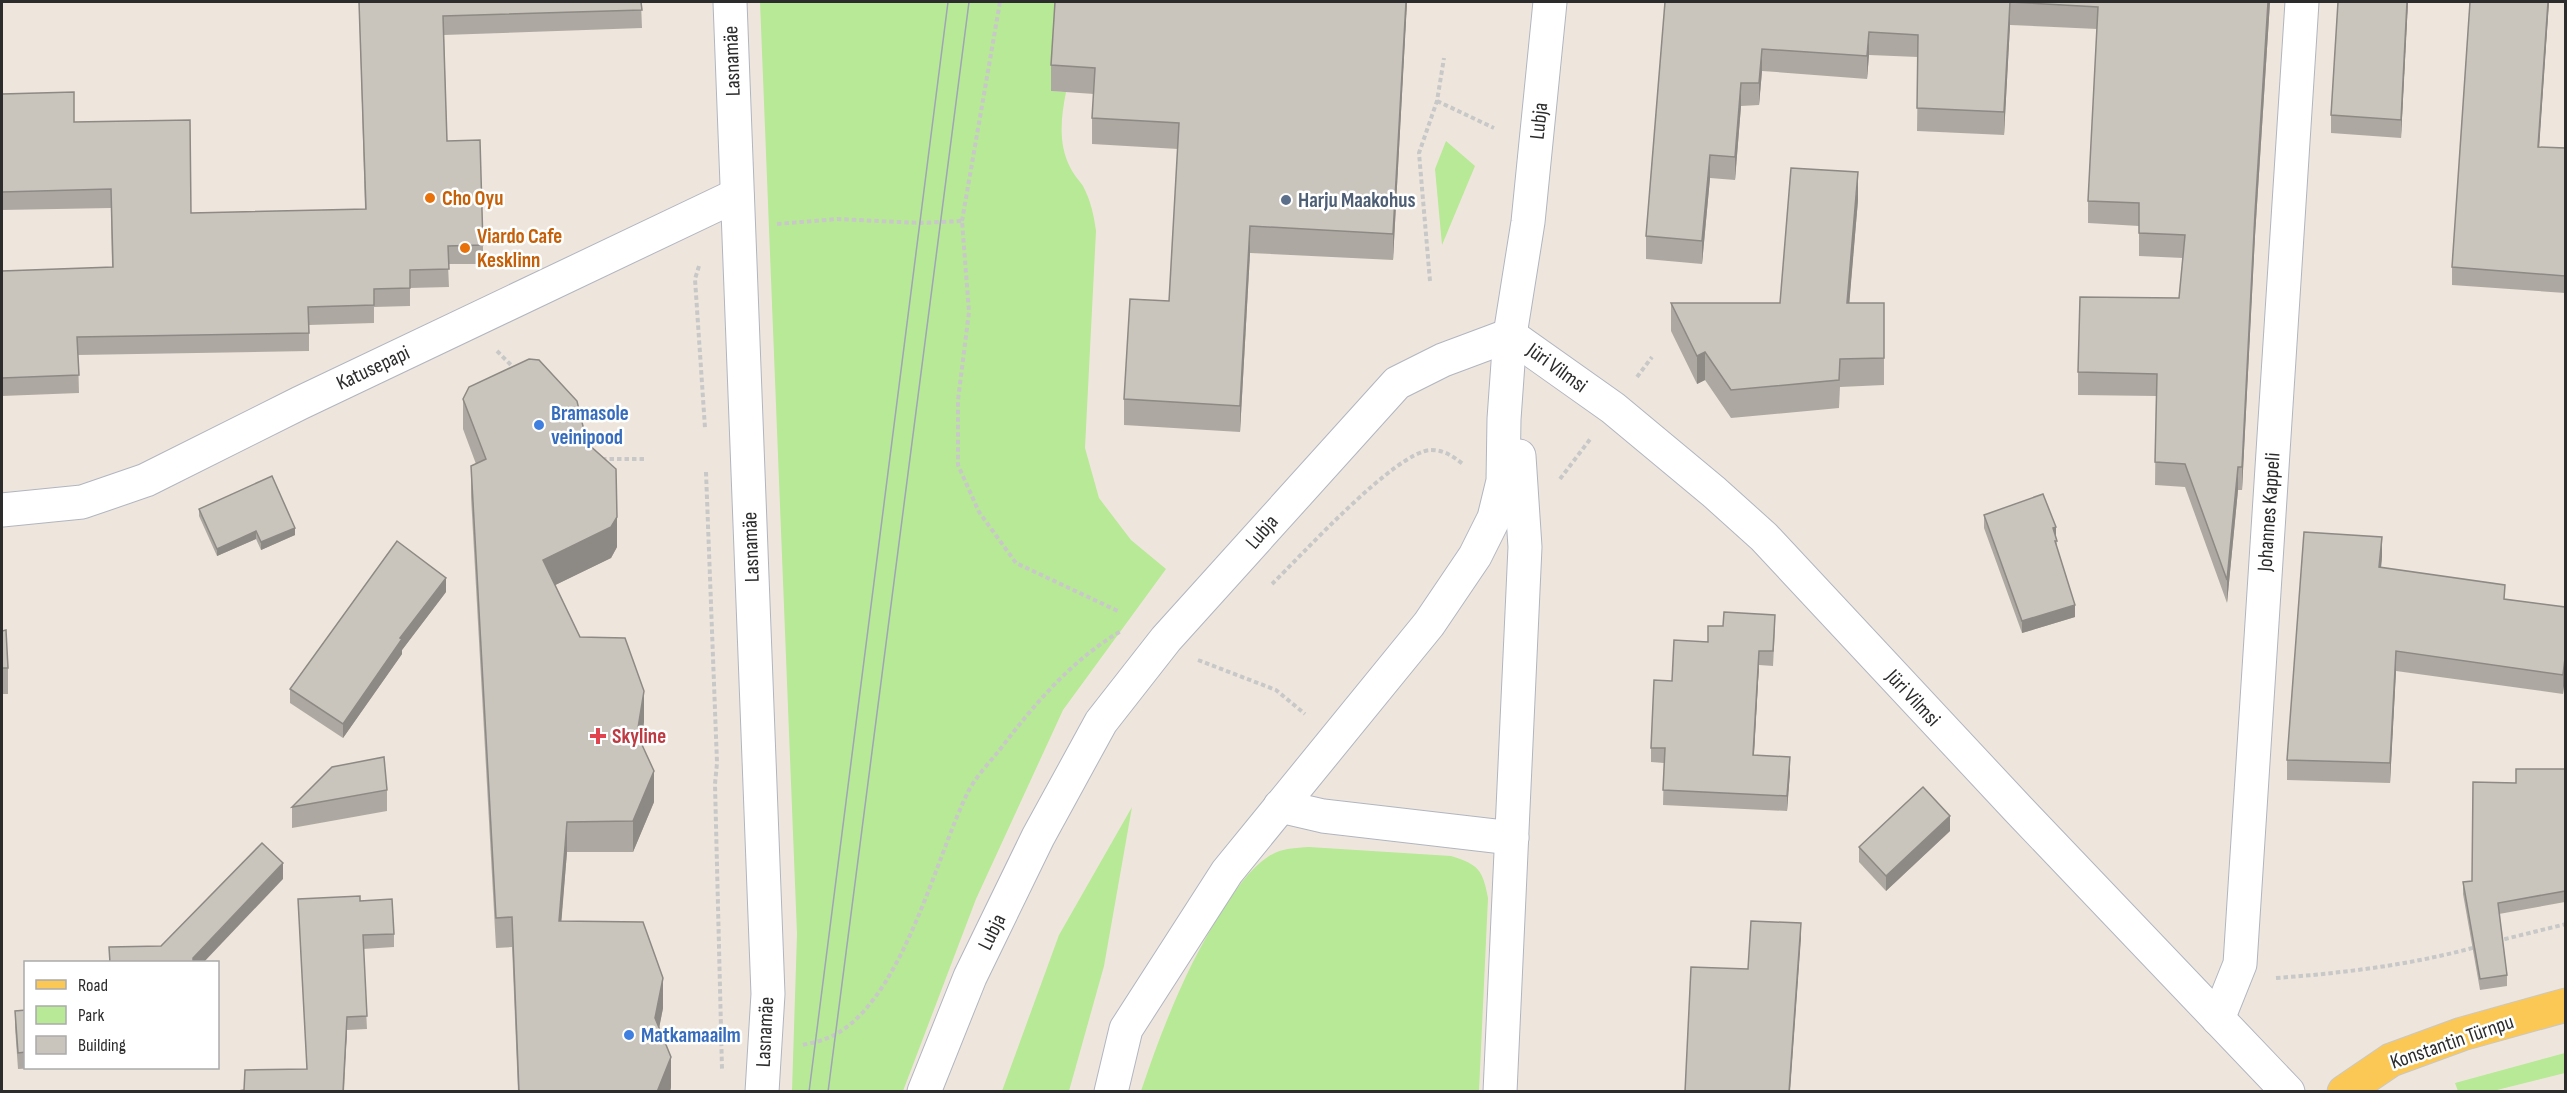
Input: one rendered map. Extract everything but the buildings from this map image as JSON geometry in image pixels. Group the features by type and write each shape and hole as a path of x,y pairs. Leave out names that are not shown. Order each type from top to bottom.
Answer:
{"main road":[{"name":"Konstantin Türnpu","path":"2344,1092 2391,1060 2462,1034 2565,1005"}],"street":[{"name":"Lasnamäe","path":"730,2 768,994 762,1092"},
{"name":"Lubja","path":"924,1092 976,966 1038,837 1101,722 1166,639 1397,383 1443,360 1510,335 1528,222 1550,2"},
{"name":"Johannes Kappeli","path":"2218,1019 2240,964 2302,2"},
{"name":"Katusepapi","path":"2,510 82,502 146,480 300,403 737,195"},
{"name":"Jüri Vilmsi","path":"1510,335 1612,408 1714,492 1764,537 2288,1092"},
{"path":"1500,1092 1525,547 1512,481 1504,419 1510,335"},
{"path":"1110,1092 1126,1029 1227,872 1429,624 1475,556 1512,481"},
{"path":"1280,806 1323,816 1512,837"}],"path":[{"path":"1000,2 962,221 969,312 958,400 958,465 979,512 1016,562 1120,612"},
{"path":"1430,281 1419,153 1437,101 1444,58"},
{"path":"1437,101 1494,128"},
{"path":"774,224 837,219 920,223 962,221"},
{"path":"470,322 520,375"},
{"path":"1266,589 1359,499 1404,460 1430,450 1449,453 1480,479 1512,481 1562,479 1612,408 1652,357"},
{"path":"595,452 603,460 646,459"},
{"path":"709,572 717,763 722,1080"},
{"path":"764,1049 799,1046 826,1039 850,1024 874,998 897,964 968,790 1038,700 1096,645 1131,626"},
{"path":"1202,651 1194,659 1276,690 1333,742"},
{"path":"2276,979 2346,973 2430,960 2565,924"}],"green space":[{"path":"760,2 1056,2 1051,91 1066,92 1062,140 1071,170 1088,197 1096,231 1085,448 1099,498 1131,540 1166,569 1063,710 976,899 903,1091 792,1091 797,934"},
{"path":"1446,141 1475,166 1442,245 1435,169"},
{"path":"1132,807 1104,966 1069,1091 1002,1091 1059,935"},
{"path":"1309,847 1451,856 1473,865 1478,870 1484,881 1488,898 1479,1091 1141,1091 1166,1022 1186,976 1209,932 1232,896 1248,874 1269,856 1284,850"},
{"path":"2565,1053 2565,1073 2493,1091 2458,1091 2455,1083"}],"tram line":[{"path":"809,1092 948,2"},
{"path":"828,1092 969,2"}],"place":[{"name":"Cho Oyu","path":"430,198"},
{"name":"Harju Maakohus","path":"1286,200"},
{"name":"Viardo Cafe Kesklinn","path":"465,248"},
{"name":"Bramasole veinipood","path":"539,425"},
{"name":"Skyline","path":"598,736"},
{"name":"Matkamaailm","path":"629,1035"}]}
